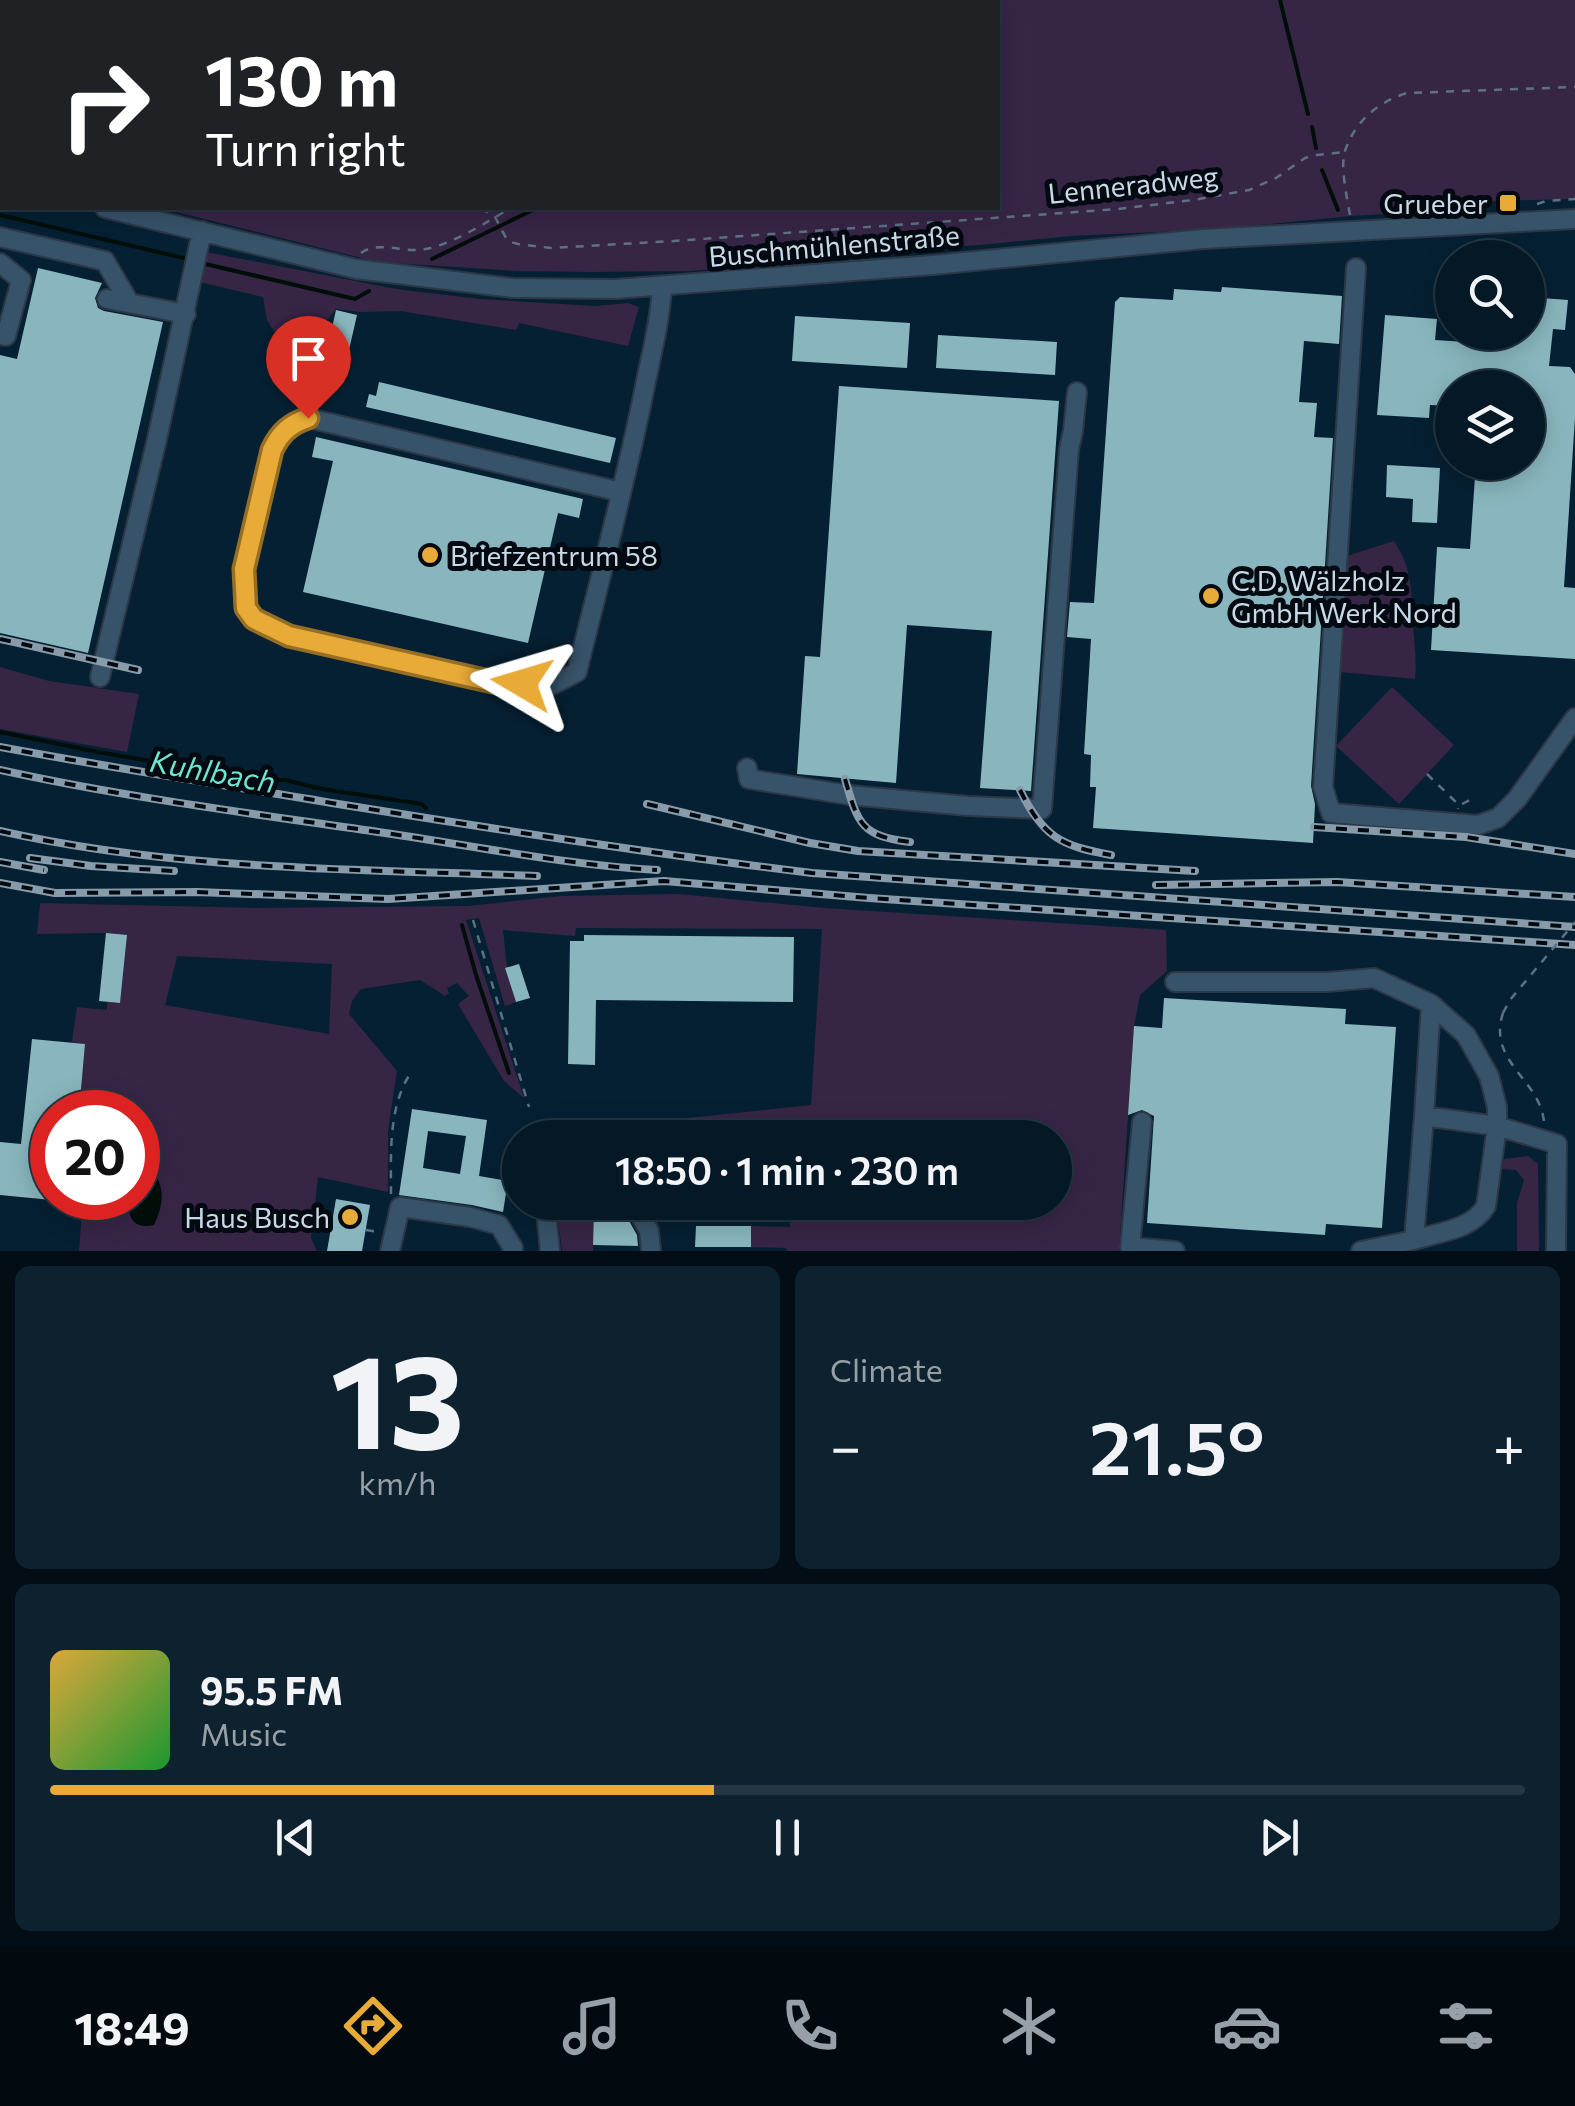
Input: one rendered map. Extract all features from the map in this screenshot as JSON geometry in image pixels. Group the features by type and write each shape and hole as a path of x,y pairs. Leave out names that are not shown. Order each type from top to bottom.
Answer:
{"street":[{"name":"Buschmühlenstraße","path":"112,210 356,269 512,288 615,289 933,265 1203,239 1575,219"},
{"path":"100,677 202,232"},
{"path":"0,237 105,261 128,302"},
{"path":"0,264 21,280 6,336 0,335"},
{"path":"1356,268 1323,788 1331,814 1478,826 1498,818 1517,799 1575,718"},
{"path":"620,492 308,418 295,422 278,437 272,450 244,569 246,608 254,619 289,636 493,682 552,685 577,672 620,492 661,312 662,287"},
{"path":"107,299 186,314"},
{"path":"747,768 749,779 849,795 1042,809 1068,448 1076,392"},
{"path":"1175,982 1327,982 1374,978 1431,1004 1466,1034 1490,1076 1497,1106 1486,1206 1468,1224 1361,1251"},
{"path":"1414,1240 1431,1004"},
{"path":"1424,1116 1497,1126 1557,1144 1556,1251"},
{"path":"1142,1122 1130,1247 1174,1251"},
{"path":"390,1251 400,1206 500,1225 513,1249 549,1251 546,1220"},
{"path":"642,1220 650,1251"}],"path":[{"path":"1354,231 1344,152 1357,128 1376,107 1407,94 1575,87"},
{"name":"Lenneradweg","path":"495,217 506,238 518,244 552,248 674,242 1118,208 1235,193 1276,178 1306,158 1344,152"},
{"path":"484,210 495,217"},
{"path":"356,269 362,250 372,246 436,248 507,210"},
{"path":"1427,774 1460,805"},
{"path":"1454,824 1460,805 1474,798"},
{"path":"473,920 529,1107"},
{"path":"1557,1144 1545,1128 1538,1098 1508,1061 1500,1030 1510,1000 1575,922"},
{"path":"391,1196 393,1130 399,1095 410,1074"}],"shaded area":[{"path":"1000,0 1575,0 1575,199 1495,201 1466,209 1220,229 839,253 792,262 690,271 516,271 378,262 168,210 1000,210"},
{"path":"206,252 396,289 480,299 595,306 628,303 639,307 628,346 519,323 516,330 400,311 336,309 293,362 267,320 263,297 199,282"},
{"path":"1394,541 1410,581 1415,679 1340,672 1347,556"},
{"path":"0,667 49,681 139,694 127,752 0,729"},
{"path":"1392,687 1454,745 1399,804 1336,746"},
{"path":"678,894 825,908 1166,930 1167,971 1140,995 1134,1026 1119,1251 787,1251 751,1247 751,1226 790,1227 790,1220 1072,1220 1072,1120 668,1120 811,1105 822,929 576,928 575,936 503,930 505,969 516,1002 505,1006 479,918 466,920 524,1098 504,1081 458,1004 469,996 457,983 447,988 449,993 445,996 420,980 361,989 349,1014 397,1071 388,1130 388,1192 318,1177 311,1238 317,1251 79,1251 81,1220 134,1220 137,1225 138,1220 160,1220 160,1090 81,1090 85,1044 72,1042 77,1007 107,1010 107,1002 120,1003 127,936 37,934 40,903 258,908 468,906 560,896","holes":["177,956 332,964 329,1034 165,1005"]},
{"path":"1528,1156 1538,1164 1539,1251 1517,1251 1517,1203 1524,1180 1516,1170 1501,1169 1504,1159"},
{"path":"133,1220 156,1220 154,1225"},
{"path":"558,1220 594,1220 593,1251 562,1251"}],"building":[{"path":"38,268 102,283 95,298 98,308 104,311 163,322 88,653 0,633 0,355 17,359"},
{"name":"C.D. Wälzholz GmbH Werk Nord","path":"1222,287 1342,296 1339,344 1304,341 1299,402 1317,403 1314,437 1333,438 1311,786 1315,804 1313,843 1093,828 1096,787 1090,787 1091,755 1084,754 1091,639 1067,637 1070,602 1094,603 1115,302 1120,297 1173,300 1174,289 1221,292"},
{"path":"1545,298 1568,300 1565,330 1553,329 1549,366 1570,367 1575,374 1564,587 1575,588 1575,659 1431,650 1437,547 1470,549 1475,480 1545,480 1545,370 1435,370 1435,405 1430,405 1429,418 1377,415 1385,315 1435,319 1435,350 1545,350"},
{"path":"336,310 357,315 341,385 320,380"},
{"path":"795,316 910,323 907,368 792,361"},
{"path":"938,335 1057,342 1055,375 936,368"},
{"path":"379,382 616,438 610,463 366,407 369,394 376,396"},
{"path":"839,386 1059,401 1031,791 980,788 992,631 907,625 896,783 797,774 805,656 820,657"},
{"name":"Briefzentrum 58","path":"316,437 583,499 579,518 558,513 528,643 303,592 333,461 312,457"},
{"path":"1387,465 1435,468 1435,480 1439,480 1437,523 1412,522 1413,499 1386,497"},
{"path":"106,933 127,935 120,1003 99,1001"},
{"path":"584,935 794,937 793,1002 596,1000 595,1065 568,1064 570,941 584,941"},
{"path":"519,964 530,998 516,1002 505,968"},
{"path":"1164,998 1346,1009 1345,1024 1396,1027 1382,1228 1326,1224 1325,1235 1147,1223 1154,1116 1142,1110 1128,1115 1134,1026 1162,1028"},
{"path":"32,1039 85,1044 81,1090 30,1090 30,1198 0,1195 0,1142 21,1144"},
{"path":"412,1109 487,1120 479,1176 502,1180 502,1212 399,1195","holes":["428,1131 466,1136 460,1174 423,1168"]},
{"name":"Haus Busch","path":"336,1199 370,1205 362,1251 327,1251"},
{"path":"594,1220 629,1220 637,1235 638,1246 593,1245"},
{"path":"696,1226 751,1226 751,1247 695,1247"}],"waterway":[{"path":"1280,0 1308,114"},
{"path":"1312,127 1316,148"},
{"path":"1322,170 1338,210"},
{"path":"432,259 533,210"},
{"path":"0,215 192,260"},
{"path":"201,263 355,299 369,291"},
{"name":"Kuhlbach","path":"0,732 262,780 285,780 422,804 426,808"},
{"name":"Kuhlbach","path":"462,925 509,1073"}],"railway":[{"path":"0,639 138,670"},
{"path":"0,747 456,823 812,873 1575,927"},
{"path":"0,770 192,805 555,860 657,870"},
{"path":"845,779 864,825 881,836 910,842"},
{"path":"1020,790 1037,819 1055,837 1079,848 1111,855"},
{"path":"647,804 858,851 1195,871"},
{"path":"1314,827 1466,837 1575,854"},
{"path":"0,831 66,844 200,861 537,876"},
{"path":"30,858 174,871"},
{"path":"0,862 44,870"},
{"path":"0,883 55,893 197,892 388,899 664,881 1575,945"},
{"path":"1156,885 1337,882 1575,897"}],"place":[{"name":"Grueber","path":"1508,203"},
{"name":"Briefzentrum 58","path":"430,555"},
{"name":"C.D. Wälzholz GmbH Werk Nord","path":"1211,596"},
{"name":"Haus Busch","path":"350,1217"}],"route":[{"path":"308,418 286,429 272,450 244,569 243,594 254,619 289,636 493,682 522,683"}]}
